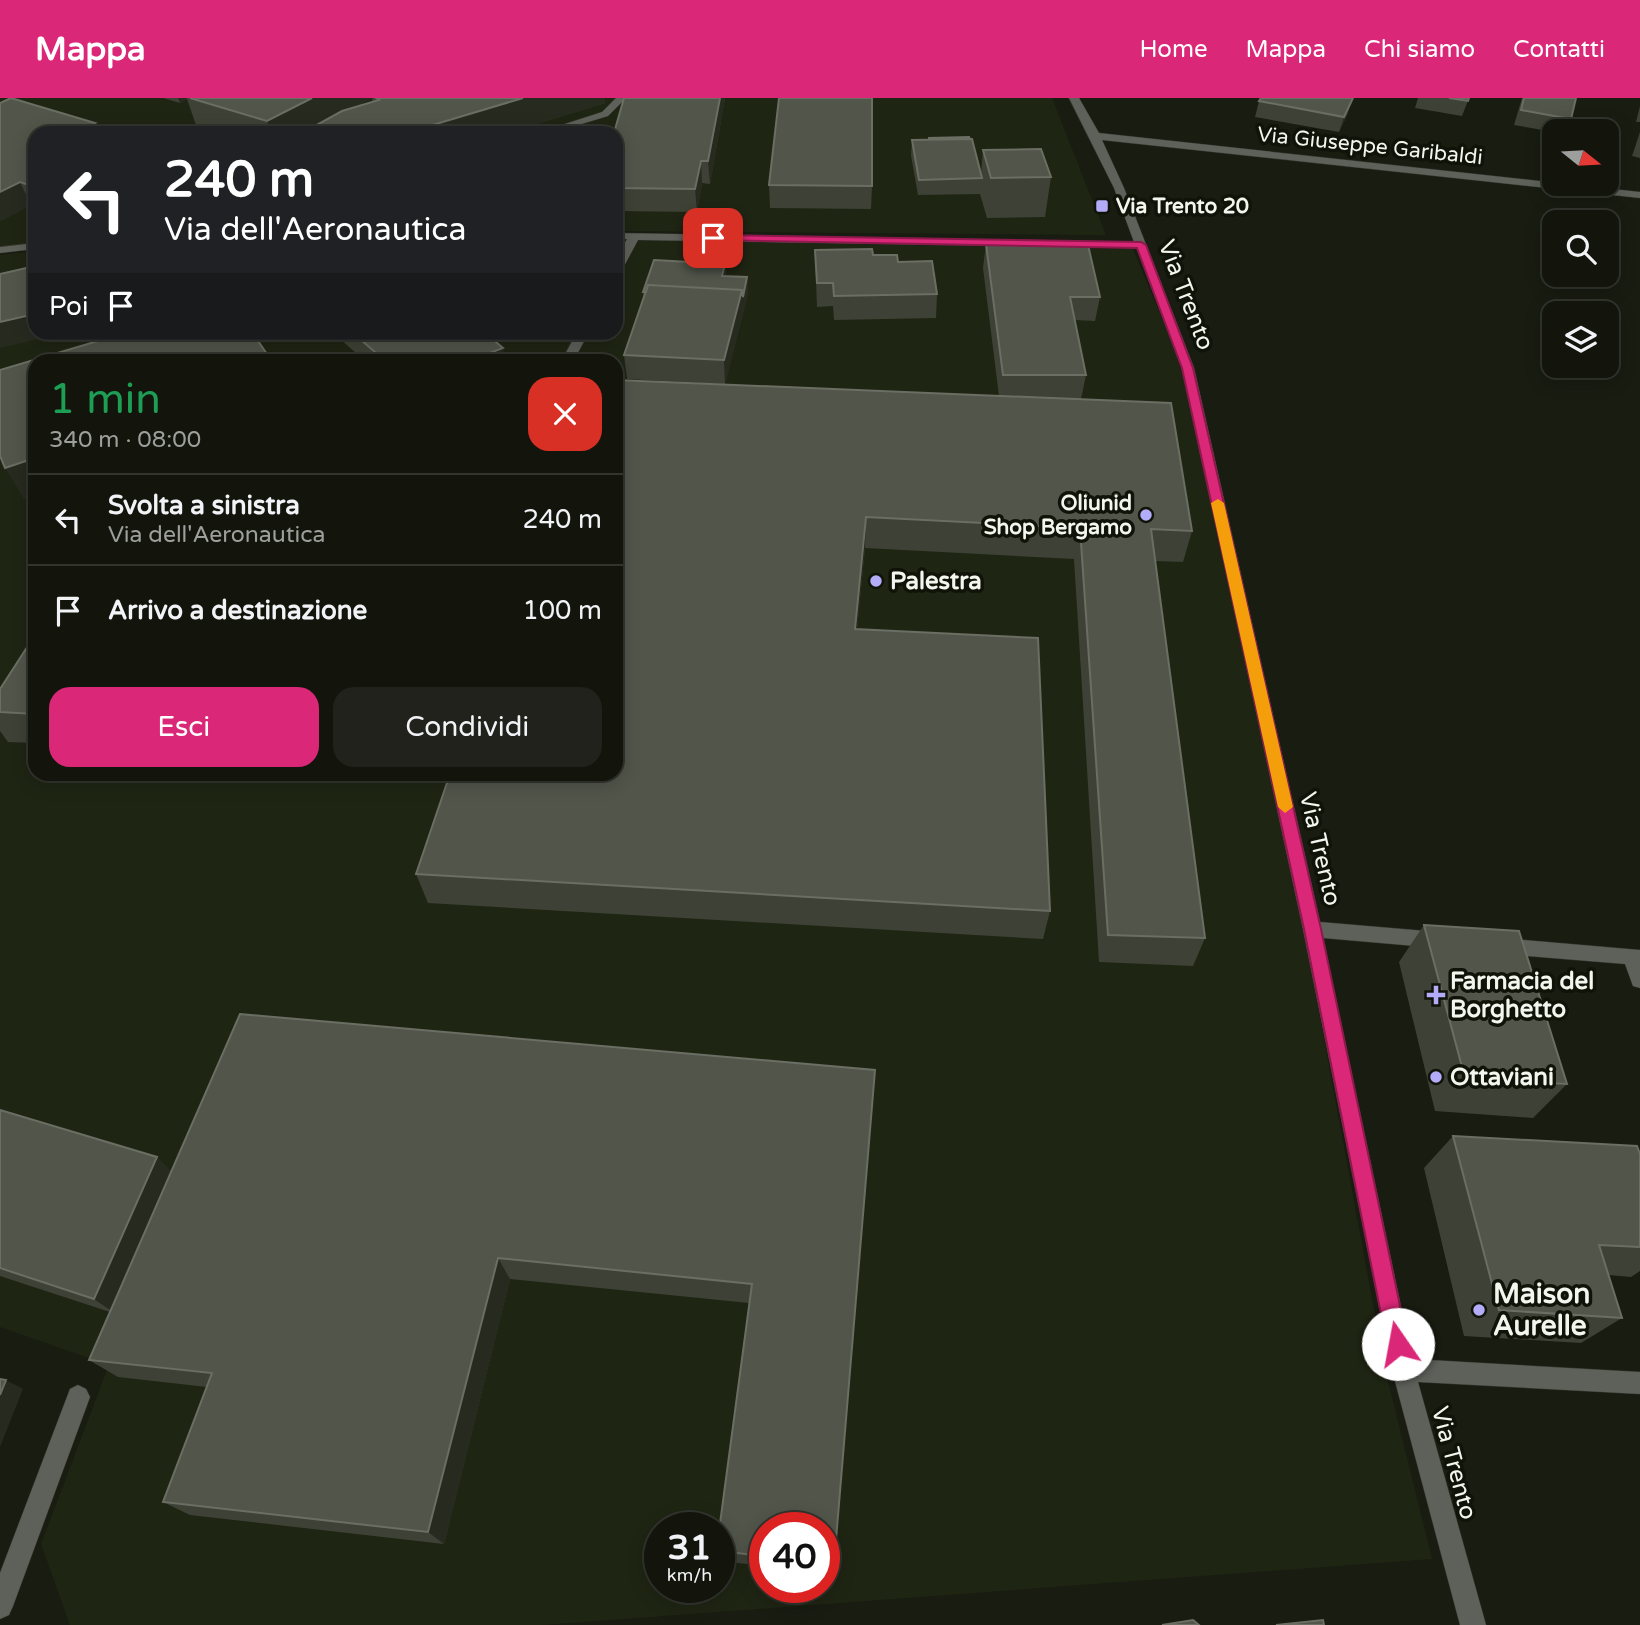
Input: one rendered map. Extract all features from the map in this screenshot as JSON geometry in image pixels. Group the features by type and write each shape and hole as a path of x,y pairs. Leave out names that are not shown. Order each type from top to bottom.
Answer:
{"street":[{"path":"565,126 605,114 621,98"},
{"name":"Via Trento","path":"1074,98 1095,136 1141,245 1188,368 1312,929 1403,1370 1473,1625"},
{"name":"Via Giuseppe Garibaldi","path":"1095,136 1640,195"},
{"path":"623,236 1141,245"},
{"path":"623,257 634,236"},
{"path":"0,250 28,247"},
{"path":"1312,929 1451,941"},
{"path":"1479,944 1635,957 1640,980"},
{"path":"1403,1370 1640,1383"},
{"path":"0,1606 78,1397"}],"shaded area":[{"path":"0,98 1052,98 1106,235 623,231 623,126 28,126 28,244 0,247"},
{"path":"623,240 1133,249 1182,367 1303,925 1385,1369 1432,1559 840,1603 840,1512 749,1512 749,1603 839,1603 542,1625 70,1625 41,1544 109,1365 0,1327 0,255 28,252 28,340 623,340"}],"building":[{"path":"11,98 95,123 89,126 28,126 28,185 20,182 0,192 0,103"},
{"path":"190,98 312,98 267,121"},
{"path":"376,98 523,98 429,126 315,126 342,111 379,100"},
{"path":"624,98 720,98 708,161 701,161 695,189 623,188 623,126 616,126"},
{"path":"779,98 872,98 872,186 769,185"},
{"path":"1261,98 1353,98 1344,117 1259,101"},
{"path":"1524,98 1576,98 1571,119 1521,110"},
{"path":"929,138 970,139 929,139"},
{"path":"972,139 982,178 919,180 912,140"},
{"path":"1041,149 1051,177 991,178 983,150"},
{"path":"986,244 1088,245 1100,297 1070,297 1086,375 1003,375"},
{"path":"872,249 873,255 897,255 898,262 932,261 937,294 834,296 833,283 817,283 815,250"},
{"path":"654,260 725,264 722,276 747,277 743,297 742,290 648,285 646,292 643,292"},
{"path":"28,268 28,316 0,322 0,274"},
{"path":"648,285 742,290 724,360 624,355"},
{"path":"101,340 257,340 267,354 54,354"},
{"path":"361,340 494,340 503,348 488,354 377,354"},
{"path":"28,362 28,460 5,468 0,456 0,370"},
{"path":"623,380 1171,403 1192,531 1151,529 1205,938 1108,935 1080,528 866,517 855,629 1038,638 1050,911 416,874 448,781 623,781"},
{"path":"28,646 28,714 0,712 0,689"},
{"path":"1424,925 1519,931 1567,1084 1465,1078"},
{"path":"240,1014 875,1070 838,1512 749,1512 749,1554 735,1553 735,1512 722,1512 752,1284 498,1258 428,1532 163,1502 212,1373 89,1360"},
{"path":"0,1110 157,1157 94,1299 0,1268"},
{"path":"1453,1136 1637,1146 1640,1154 1640,1247 1599,1245 1622,1318 1499,1310"},
{"path":"0,1379 6,1380 0,1395"},
{"path":"1193,1620 1199,1625 1162,1625"},
{"path":"1323,1620 1324,1625 1276,1625"}],"slow traffic":[{"path":"1218,503 1285,807"}],"place":[{"name":"Via Trento 20","path":"1102,206"},
{"name":"Oliunid Shop Bergamo","path":"1146,515"},
{"name":"Palestra","path":"876,581"},
{"name":"Farmacia del Borghetto","path":"1436,995"},
{"name":"Ottaviani","path":"1436,1077"},
{"name":"Maison Aurelle","path":"1479,1310"}],"route":[{"path":"713,238 1141,245 1188,368 1312,929 1398,1344"}]}
